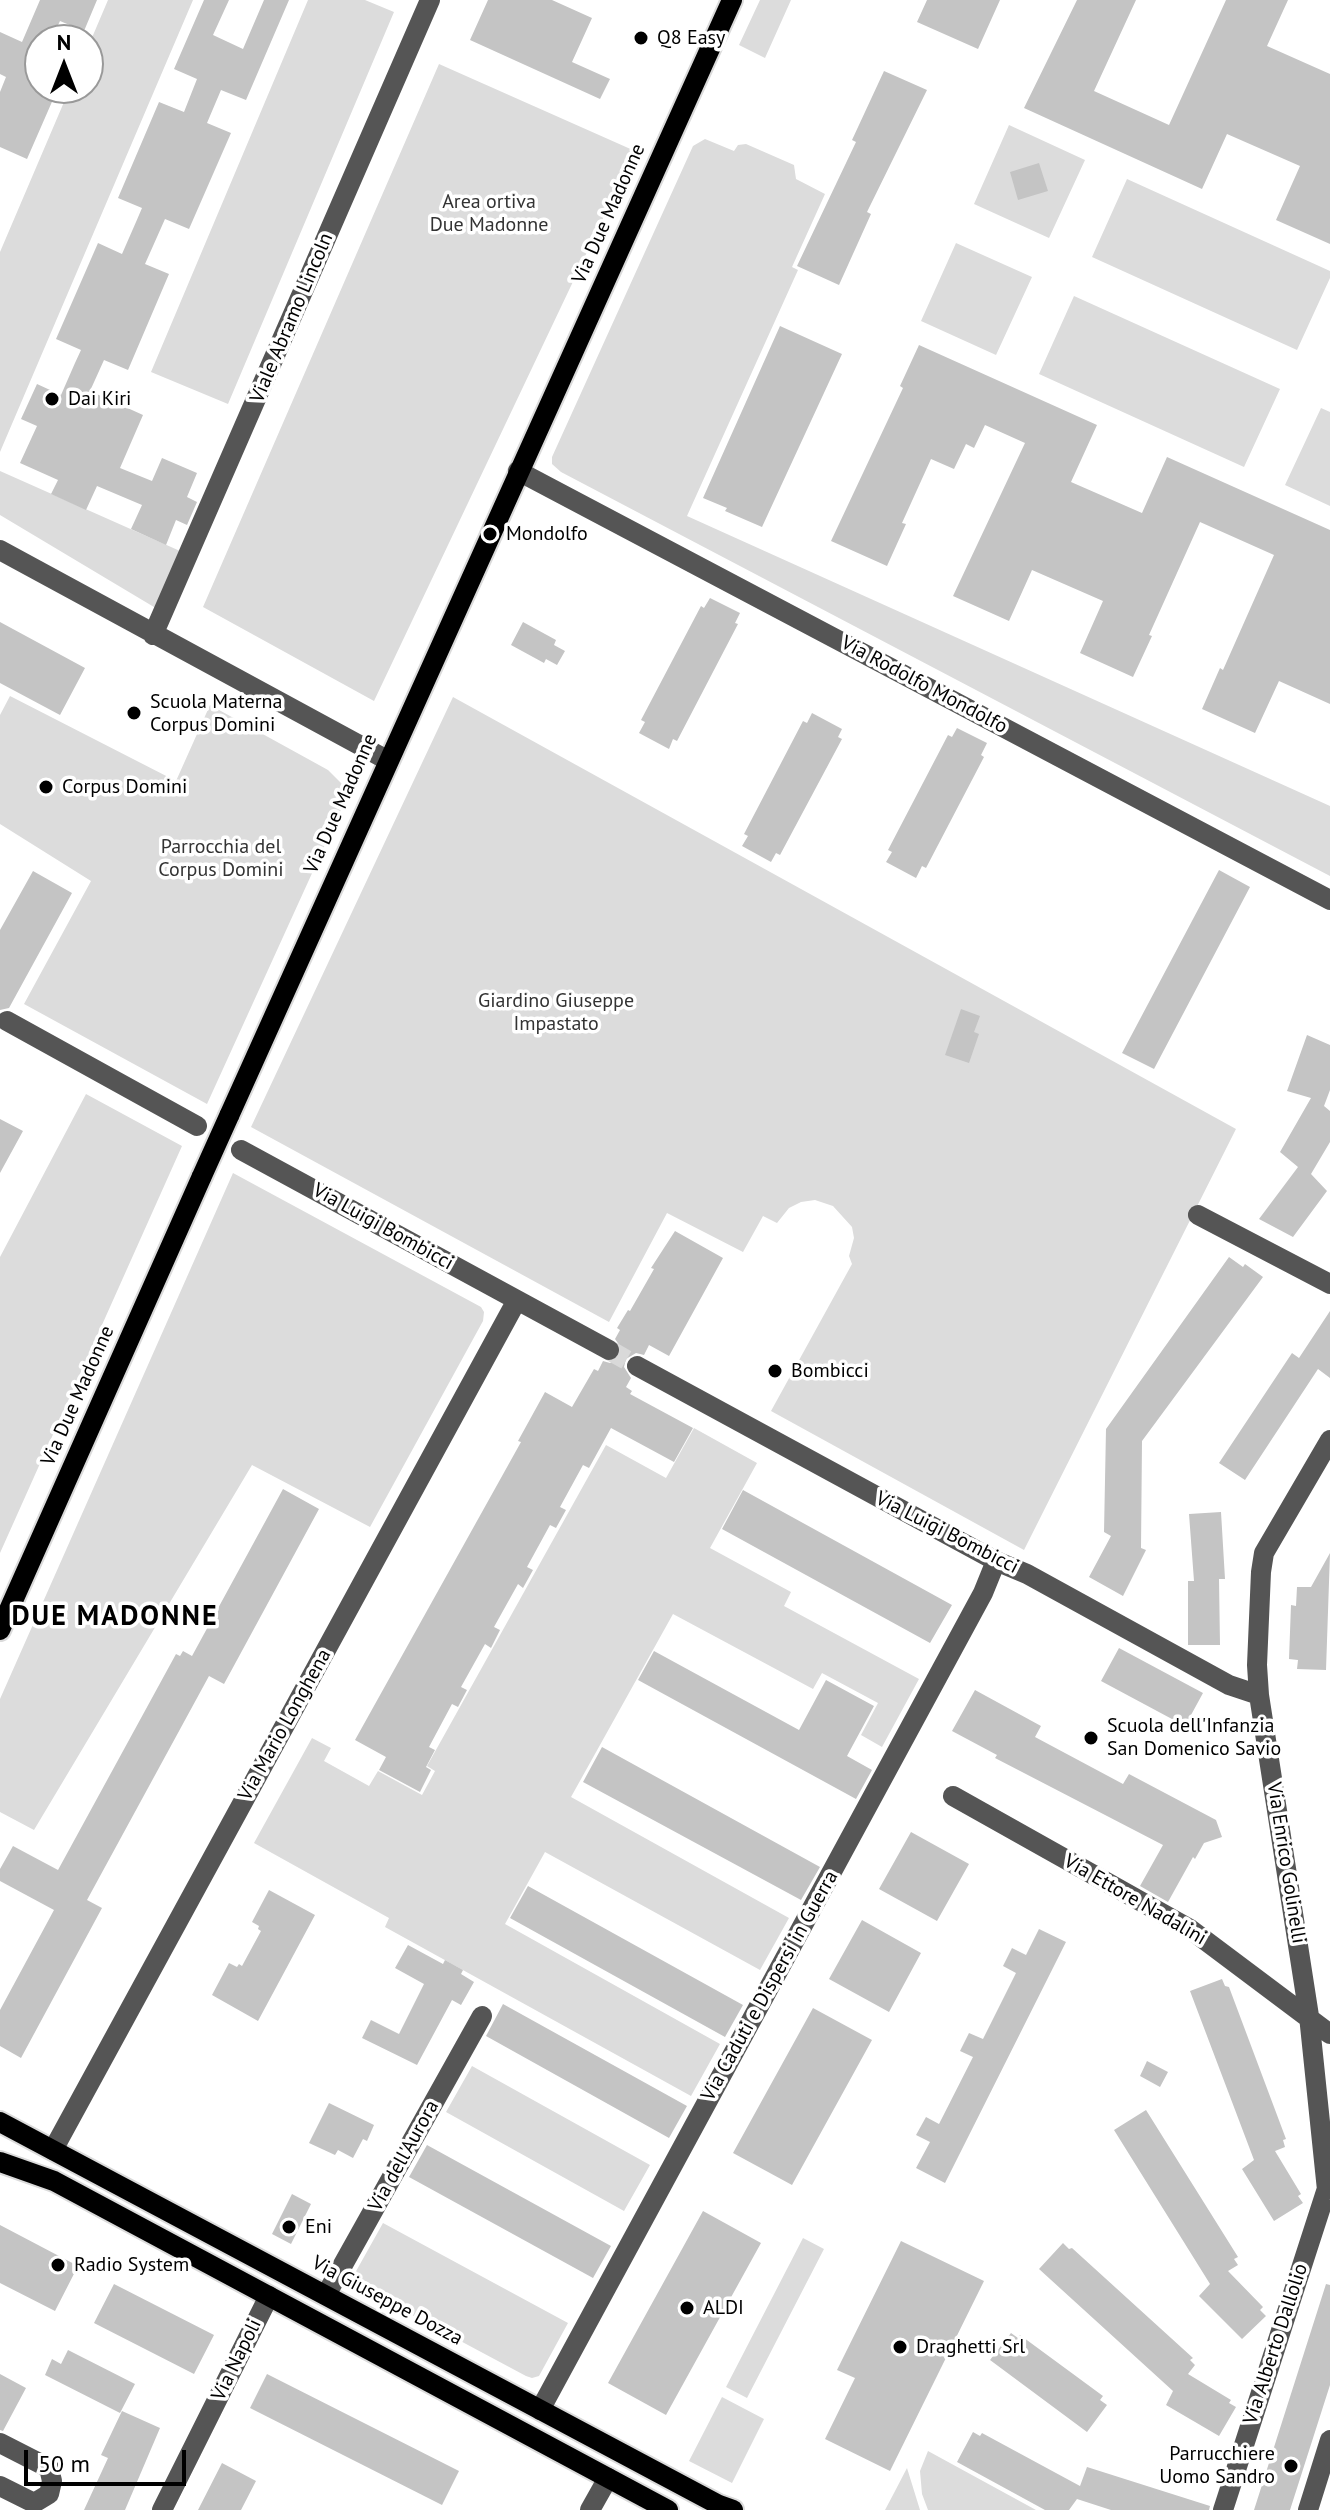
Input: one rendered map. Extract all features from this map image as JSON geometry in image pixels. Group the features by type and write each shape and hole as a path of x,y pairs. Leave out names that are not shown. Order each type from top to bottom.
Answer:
{"main road":[{"name":"Via Due Madonne","path":"0,1630 387,760 732,0"},
{"name":"Via Giuseppe Dozza","path":"0,2122 733,2510"},
{"name":"Via Giuseppe Dozza","path":"20,2133 54,2181"},
{"name":"Via Giuseppe Dozza","path":"0,2162 54,2181 668,2510"}],"street":[{"name":"Viale Abramo Lincoln","path":"153,635 430,0"},
{"name":"Via Rodolfo Mondolfo","path":"518,471 1330,900"},
{"path":"0,550 387,760"},
{"path":"7,1021 197,1126"},
{"name":"Via Luigi Bombicci","path":"241,1150 609,1350"},
{"path":"1198,1215 1330,1284"},
{"name":"Via Mario Longhena","path":"53,2150 517,1300"},
{"name":"Via Luigi Bombicci","path":"637,1366 1229,1685 1259,1695"},
{"name":"Via Enrico Golinelli","path":"1328,2184 1309,2016 1259,1695 1257,1655 1264,1553 1330,1440"},
{"name":"Via Caduti e Dispersi in Guerra","path":"540,2410 975,1607 996,1561"},
{"name":"Via Ettore Nadalini","path":"953,1796 1190,1929 1309,2016"},
{"name":"Via dell'Aurora","path":"326,2295 482,2016"},
{"path":"1309,2016 1330,2034"},
{"name":"Via Alberto Dallolio","path":"1223,2510 1328,2184"},
{"name":"Via Napoli","path":"162,2510 269,2296"},
{"path":"1308,2510 1330,2440"},
{"path":"0,2443 49,2468 52,2481 49,2494 34,2503 0,2486"},
{"path":"590,2510 608,2478"},
{"path":"1320,2510 1330,2480"}],"green space":[{"path":"108,0 193,0 0,452 0,252 63,104 104,104 104,24 98,24"},
{"path":"308,0 365,0 394,12 228,404 151,372"},
{"path":"760,0 791,0 765,58 739,45"},
{"name":"Area ortiva Due Madonne","path":"439,64 635,151 374,701 203,607"},
{"path":"1009,125 1085,160 1049,238 974,204"},
{"path":"705,139 734,151 738,145 746,144 794,165 796,179 825,194 792,267 798,270 687,516 1330,806 1330,876 561,472 552,464 552,457 693,146"},
{"path":"1127,179 1330,271 1330,278 1297,350 1092,257"},
{"path":"956,243 1032,277 996,355 921,321"},
{"path":"1074,296 1280,389 1244,467 1039,374"},
{"path":"1321,408 1330,412 1330,506 1285,485"},
{"path":"0,471 189,555 164,613 0,515"},
{"name":"Parrocchia del Corpus Domini","path":"10,696 176,781 210,705 328,770 344,786 344,803 207,1104 24,1004 91,881 0,824 0,715"},
{"name":"Giardino Giuseppe Impastato","path":"453,697 1236,1129 1024,1550 771,1411 852,1264 849,1256 854,1238 852,1227 833,1206 815,1200 801,1202 789,1208 777,1223 763,1216 743,1252 667,1213 609,1322 251,1127"},
{"path":"86,1094 182,1146 0,1553 0,1257"},
{"path":"233,1173 481,1307 483,1321 370,1527 252,1465 34,1830 0,1812 0,1699"},
{"path":"694,1428 757,1463 710,1548 791,1592 784,1606 919,1679 882,1747 861,1735 878,1703 822,1673 813,1689 673,1614 571,1797 789,1918 760,1970 545,1852 505,1924 720,2044 691,2096 385,1927 389,1918 254,1843 312,1738 331,1748 324,1761 369,1786 378,1771 422,1795 435,1771 427,1766 606,1445 666,1478"},
{"path":"472,2066 650,2165 624,2211 446,2112"},
{"path":"383,2223 568,2323 539,2376 526,2376 350,2282"},
{"path":"803,2238 824,2249 747,2398 726,2387"},
{"path":"722,2397 764,2419 732,2483 689,2461"},
{"path":"928,2451 1036,2510 928,2510 922,2494 920,2471"},
{"path":"907,2468 920,2510 885,2510 894,2493"}],"building":[{"path":"40,0 97,0 87,24 60,21 59,24 30,24"},
{"path":"204,0 229,0 213,35 243,49 264,0 289,0 246,100 221,90 207,123 231,133 189,229 165,219 145,264 169,274 128,370 104,360 90,391 143,415 120,468 152,481 162,458 197,473 187,497 197,502 187,525 176,520 166,545 131,529 142,505 97,486 86,510 51,494 58,480 20,463 37,426 21,419 37,384 61,395 81,350 56,339 98,243 122,254 136,222 142,208 118,198 159,102 184,112 197,79 174,69"},
{"path":"488,0 552,0 592,18 572,62 610,79 600,99 470,40"},
{"path":"927,0 1000,0 978,49 917,22"},
{"path":"1077,0 1136,0 1094,91 1169,125 1226,0 1288,0 1267,46 1330,74 1330,244 1276,220 1300,166 1227,134 1202,189 1024,108"},
{"path":"0,32 22,42 24,37 24,104 51,104 27,159 0,147 0,92 6,77 0,74"},
{"path":"884,71 927,90 867,212 871,214 839,285 797,266 856,142 852,140"},
{"path":"1039,163 1048,191 1018,200 1010,172"},
{"path":"780,326 842,354 762,527 703,498"},
{"path":"919,345 1097,425 1071,482 1142,513 1167,457 1330,530 1330,704 1279,681 1255,733 1202,709 1220,668 1223,670 1274,555 1200,522 1133,677 1080,653 1103,601 1032,570 1009,621 953,596 1025,443 985,425 974,448 966,444 954,469 931,459 902,523 906,524 887,566 831,541 903,388 900,386"},
{"path":"710,598 740,613 735,623 738,624 677,741 673,739 669,749 639,733 645,722 641,720 701,606 704,608"},
{"path":"0,622 85,668 60,715 0,683"},
{"path":"523,622 556,640 554,645 565,651 557,665 546,659 544,663 511,645"},
{"path":"812,713 842,729 838,737 842,739 780,855 776,853 771,862 742,846 748,836 744,834 803,721 807,723"},
{"path":"957,728 987,743 981,755 984,757 926,868 922,866 916,878 886,862 892,852 888,850 948,735 952,737"},
{"path":"1219,870 1250,887 1154,1069 1122,1053"},
{"path":"33,871 72,893 9,1008 0,1010 0,930"},
{"path":"961,1009 980,1016 974,1032 979,1034 969,1063 945,1055"},
{"path":"1307,1035 1330,1045 1330,1090 1324,1106 1330,1111 1330,1142 1311,1174 1327,1191 1293,1237 1259,1219 1298,1167 1280,1152 1311,1098 1287,1091"},
{"path":"0,1119 23,1131 0,1173"},
{"path":"675,1231 723,1258 669,1356 649,1345 644,1355 636,1353 626,1359 624,1367 631,1378 626,1387 632,1391 630,1394 693,1428 674,1462 611,1428 589,1468 583,1465 560,1507 566,1510 556,1528 550,1525 527,1567 533,1570 523,1588 518,1584 494,1627 500,1630 491,1648 485,1644 461,1687 467,1690 458,1707 452,1704 429,1747 435,1750 426,1767 431,1770 420,1792 379,1770 386,1757 355,1740 521,1442 518,1441 545,1392 572,1407 594,1369 598,1371 603,1361 610,1363 620,1357 622,1349 615,1339 620,1330 617,1328 630,1311 654,1269 651,1268"},
{"path":"1229,1257 1263,1277 1142,1441 1141,1548 1146,1550 1123,1596 1089,1577 1111,1536 1104,1532 1106,1429"},
{"path":"1330,1311 1330,1378 1318,1369 1245,1480 1219,1463 1292,1353 1299,1358"},
{"path":"283,1489 319,1509 224,1684 209,1676 87,1900 102,1908 21,2058 0,2046 0,2010 54,1910 0,1881 0,1869 13,1846 58,1870 176,1654 180,1656 183,1651 192,1656"},
{"path":"743,1490 952,1605 930,1643 722,1529"},
{"path":"1221,1512 1225,1579 1219,1579 1220,1645 1188,1645 1188,1581 1194,1581 1189,1514"},
{"path":"1330,1553 1326,1670 1297,1669 1298,1660 1289,1659 1291,1605 1296,1606 1297,1587 1311,1587"},
{"path":"1119,1648 1203,1693 1185,1726 1101,1681"},
{"path":"654,1651 799,1730 826,1680 874,1706 847,1756 872,1770 856,1799 638,1680"},
{"path":"975,1690 1041,1726 1035,1737 1123,1784 1129,1774 1216,1820 1222,1837 1204,1843 1168,1902 1140,1886 1163,1845 995,1758 997,1755 952,1731"},
{"path":"602,1747 820,1867 801,1900 583,1782"},
{"path":"911,1832 969,1864 937,1921 879,1889"},
{"path":"528,1886 743,2005 725,2037 510,1918"},
{"path":"269,1890 315,1915 258,2021 212,1995 229,1963 242,1966 261,1931 252,1922"},
{"path":"862,1920 921,1953 889,2012 829,1979"},
{"path":"1039,1929 1066,1942 945,2183 916,2168 930,2142 916,2135 926,2117 939,2124 973,2057 960,2051 969,2033 983,2039 1016,1973 1003,1966 1012,1948 1026,1955"},
{"path":"408,1945 443,1964 445,1960 463,1970 461,1974 474,1982 461,2005 452,2000 417,2065 362,2038 371,2020 399,2034 424,1984 395,1968"},
{"path":"1222,1979 1229,1987 1286,2139 1283,2140 1285,2147 1275,2151 1301,2194 1298,2196 1303,2203 1274,2221 1242,2169 1254,2160 1190,1991"},
{"path":"503,2004 687,2106 669,2138 486,2036"},
{"path":"813,2008 872,2040 792,2185 733,2153"},
{"path":"1147,2061 1168,2072 1160,2087 1140,2076"},
{"path":"329,2103 374,2125 367,2141 363,2139 353,2158 338,2150 335,2155 309,2143"},
{"path":"1146,2110 1238,2257 1234,2259 1238,2265 1228,2271 1263,2307 1260,2310 1266,2316 1242,2339 1199,2296 1210,2284 1114,2130"},
{"path":"427,2145 611,2246 593,2278 409,2177"},
{"path":"292,2194 311,2204 291,2244 272,2234"},
{"name":"ALDI","path":"703,2211 761,2243 666,2415 608,2383"},
{"path":"0,2225 78,2266 55,2311 0,2283"},
{"path":"901,2241 984,2281 890,2471 825,2439 855,2378 837,2370"},
{"path":"1063,2243 1193,2358 1190,2360 1195,2365 1188,2374 1231,2400 1229,2403 1236,2407 1219,2436 1166,2405 1173,2391 1039,2269"},
{"path":"114,2284 214,2335 194,2374 94,2323"},
{"path":"1326,2284 1330,2285 1330,2385 1290,2510 1254,2510"},
{"path":"1011,2333 1018,2338 1020,2335 1103,2396 1100,2400 1107,2405 1087,2432 990,2360"},
{"path":"68,2350 135,2384 120,2413 45,2375 52,2359 61,2364"},
{"path":"0,2374 26,2388 3,2431 0,2430"},
{"path":"267,2374 459,2471 442,2505 250,2408"},
{"path":"122,2411 160,2428 125,2510 84,2510 108,2458 101,2455"},
{"path":"973,2432 980,2436 982,2433 1080,2486 1087,2467 1210,2506 1209,2510 1111,2510 1077,2499 1069,2510 1045,2510 957,2462"},
{"path":"222,2463 256,2481 241,2510 198,2510"}],"tunnel":[{"path":"609,1350 637,1366"}],"place":[{"name":"Q8 Easy","path":"641,38"},
{"name":"Dai Kiri","path":"52,399"},
{"name":"Mondolfo","path":"490,534"},
{"name":"Scuola Materna Corpus Domini","path":"134,713"},
{"name":"Corpus Domini","path":"46,787"},
{"name":"Bombicci","path":"775,1371"},
{"name":"Scuola dell'Infanzia San Domenico Savio","path":"1091,1738"},
{"name":"Eni","path":"289,2227"},
{"name":"Radio System","path":"58,2265"},
{"name":"ALDI","path":"687,2308"},
{"name":"Draghetti Srl","path":"900,2347"},
{"name":"Parrucchiere Uomo Sandro","path":"1291,2466"}],"district":[{"name":"DUE MADONNE","path":"115,1617"}]}
